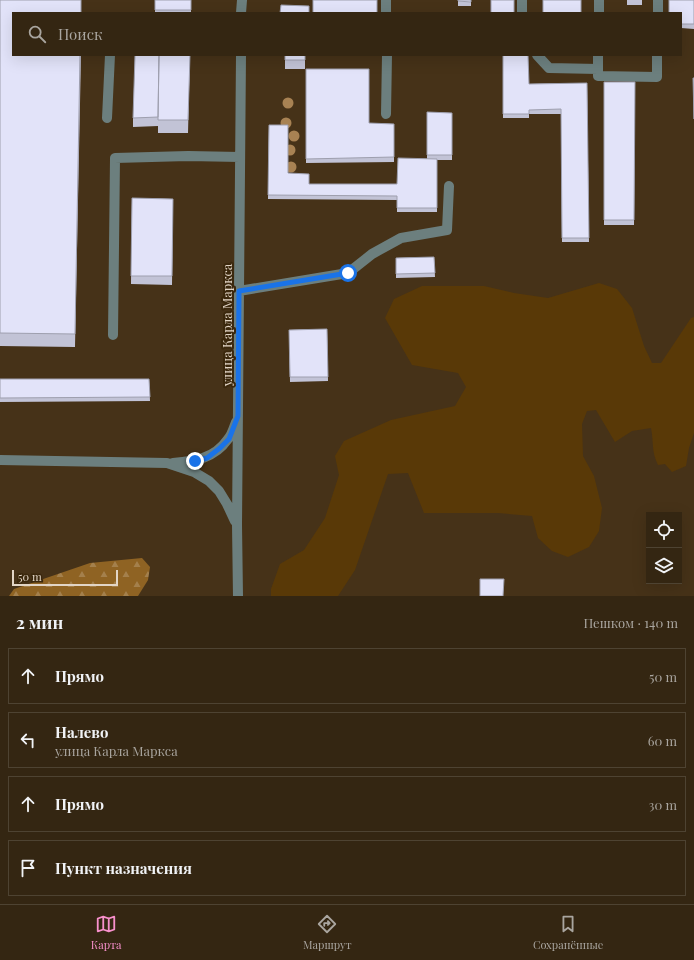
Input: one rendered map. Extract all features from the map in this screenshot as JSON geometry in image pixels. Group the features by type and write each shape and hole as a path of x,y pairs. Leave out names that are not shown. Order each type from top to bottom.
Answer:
{"street":[{"path":"241,12 242,0"},
{"path":"386,0 386,12"},
{"path":"522,0 522,12"},
{"path":"599,0 599,12"},
{"path":"658,0 658,12"},
{"path":"107,118 110,56"},
{"name":"улица Карла Маркса","path":"238,596 237,524 241,56"},
{"path":"386,56 386,114"},
{"path":"538,56 549,68 598,69"},
{"path":"598,56 598,76 656,77 657,56"},
{"path":"113,335 116,158 188,156 240,157"},
{"path":"239,291 348,273 372,254 401,238 447,230 449,186"},
{"path":"0,460 167,463 195,461 207,458 229,439 238,416"},
{"path":"167,463 194,472 209,481 219,491 237,524"}],"shaded area":[{"path":"599,283 617,289 632,308 644,346 652,363 661,363 691,318 694,317 694,433 689,448 686,466 672,472 665,464 658,465 654,451 651,428 632,431 615,442 596,410 587,411 582,424 583,456 594,476 602,508 599,531 589,547 568,557 552,551 538,538 532,516 498,513 424,513 408,473 388,474 355,570 338,596 271,596 271,589 280,564 304,550 325,518 339,475 335,456 344,441 391,420 455,406 466,387 458,373 412,365 385,318 394,299 422,286 484,286 514,293 548,298"}],"green space":[{"path":"142,558 150,567 148,580 138,596 9,596 14,589 90,563"}],"building":[{"path":"0,0 81,0 81,12 12,12 12,56 80,56 75,334 0,333"},
{"path":"155,0 191,0 191,10 155,10"},
{"path":"313,0 377,0 377,12 313,12"},
{"path":"471,0 471,2 458,1"},
{"path":"491,0 514,0 514,12 491,12"},
{"path":"543,0 581,0 581,12 543,12"},
{"path":"669,0 694,0 694,24 682,24 682,12 669,12"},
{"path":"281,5 309,6 309,12 280,12"},
{"path":"135,56 159,56 158,117 133,118"},
{"path":"159,56 190,56 188,120 158,120"},
{"path":"285,56 305,56 305,60 285,60"},
{"path":"503,56 528,56 529,84 587,83 589,238 562,238 561,109 529,110 529,114 503,114"},
{"path":"306,69 369,69 369,123 394,124 394,157 306,159"},
{"path":"693,78 694,78 694,119"},
{"path":"604,82 635,82 634,220 604,220"},
{"path":"427,112 452,113 452,155 427,155"},
{"path":"269,125 288,125 288,173 309,174 309,184 397,184 398,158 437,159 437,208 397,208 397,196 268,195"},
{"path":"132,198 173,199 172,276 131,276"},
{"path":"434,257 435,273 396,274 396,258"},
{"path":"327,329 328,377 290,377 289,330"},
{"path":"0,379 149,379 150,397 0,398"},
{"path":"480,579 504,579 503,596 480,596"}],"route":[{"path":"195,461 207,458 229,439 238,416 239,291 348,273"}]}
